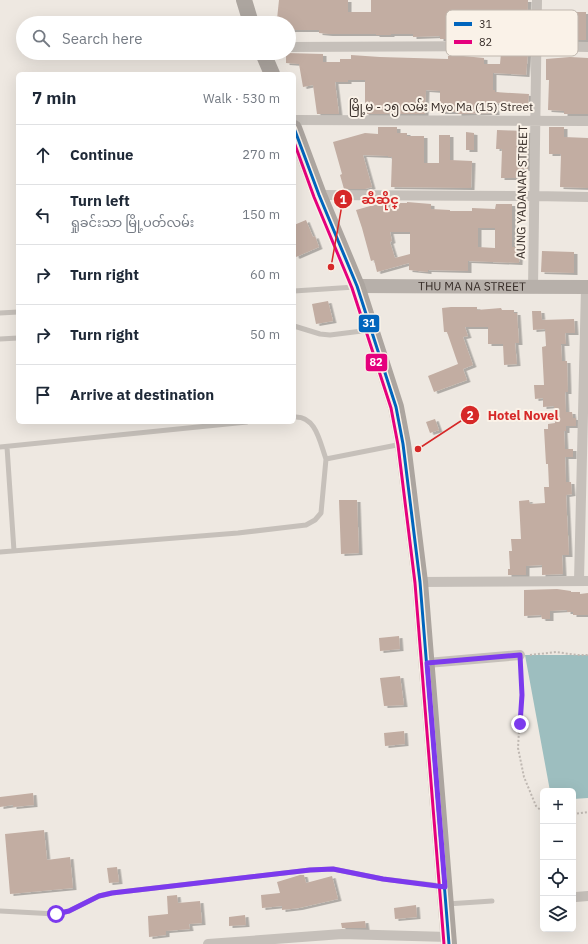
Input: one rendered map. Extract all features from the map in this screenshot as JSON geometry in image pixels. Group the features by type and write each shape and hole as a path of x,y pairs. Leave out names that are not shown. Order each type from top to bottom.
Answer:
{"main road":[{"path":"244,0 248,16"},
{"path":"266,60 271,72"},
{"path":"296,133 319,195 357,286 396,407 403,444 420,582 448,940"}],"street":[{"name":"AUNG YADANAR STREET","path":"537,0 537,10"},
{"path":"296,47 446,46"},
{"path":"578,47 588,47"},
{"name":"AUNG YADANAR STREET","path":"533,288 536,56"},
{"name":"မြို့မ - ၁၅ လမ်း Myo Ma (15) Street","path":"296,120 588,121"},
{"path":"319,195 588,197"},
{"name":"THU MA NA STREET","path":"357,286 533,288 587,287"},
{"path":"420,582 583,581 587,287"},
{"path":"427,663 520,655"},
{"path":"576,897 588,896"},
{"path":"208,944 342,934 448,940"}],"lane":[{"path":"296,291 357,286"},
{"path":"0,313 16,312"},
{"path":"296,327 320,334 330,335 371,330"},
{"path":"0,339 16,338"},
{"path":"0,552 238,533 306,525 315,520 321,513 326,459 312,424 306,419 296,417"},
{"path":"0,447 228,424"},
{"path":"326,459 403,444"},
{"path":"7,447 14,550"},
{"path":"0,911 56,914 69,911 99,896 112,893 310,870 333,869 383,879 445,887"},
{"path":"446,904 492,901"}],"path":[{"path":"540,809 536,806 524,777 518,748 522,695 520,655 536,655 556,652 588,655"},
{"path":"576,813 588,812"}],"water":[{"path":"525,655 588,655 588,798 576,799 576,788 549,788"}],"building":[{"path":"279,0 348,0 348,12 371,12 371,0 528,0 528,10 446,10 446,39 440,39 440,36 413,37 413,34 329,34 319,33 319,30 296,30 296,16 277,16"},
{"path":"578,12 586,12 586,40 578,40"},
{"path":"296,53 323,54 323,62 340,62 340,59 351,59 351,55 448,59 448,56 463,56 484,58 484,64 500,64 501,56 528,56 526,75 493,73 493,90 495,90 495,92 529,94 528,105 495,103 496,113 458,114 458,112 441,112 440,91 426,90 425,114 365,114 365,80 348,80 348,82 335,82 339,114 317,114 313,85 303,87 299,64 286,63 286,60 296,60"},
{"path":"570,57 588,58 588,114 564,114 564,111 548,110 549,80 546,80 546,59"},
{"path":"378,127 397,127 397,133 407,133 407,136 424,136 424,163 439,163 439,135 450,135 450,160 472,161 471,188 391,187 392,157 363,155 372,187 365,189 344,189 340,175 342,174 333,142 365,133 378,134"},
{"path":"549,127 564,127 564,137 588,138 588,188 560,187 561,154 549,154"},
{"path":"497,130 528,131 528,169 521,169 520,178 501,178 502,149 496,149"},
{"path":"466,132 474,133 474,150 466,150"},
{"path":"381,203 431,204 431,209 450,211 472,211 472,208 495,209 496,204 512,204 512,247 520,247 519,263 468,261 468,271 428,270 428,272 409,270 409,263 377,272 374,260 371,261 356,210","holes":["478,228 495,228 495,248 478,247","390,232 410,232 410,254 395,258 390,242 392,241"]},
{"path":"306,220 319,247 296,257 296,224"},
{"path":"542,251 574,252 574,273 541,272"},
{"path":"328,301 333,321 316,324 312,304"},
{"path":"477,307 477,310 501,308 502,310 514,310 514,313 517,313 519,343 515,343 517,364 504,365 503,344 488,344 488,327 465,327 468,336 463,337 473,365 463,369 467,380 434,392 428,376 458,364 447,332 444,332 442,308"},
{"path":"532,311 541,311 542,320 574,319 575,333 565,333 566,344 561,344 562,361 567,361 568,392 565,392 566,412 572,412 573,418 576,418 576,426 566,426 566,431 564,431 565,449 573,449 573,457 565,457 566,482 571,482 572,494 566,495 569,555 562,555 563,574 542,575 542,565 526,566 526,575 508,575 508,569 510,569 509,551 512,551 511,539 521,539 519,501 529,500 530,504 545,503 544,487 549,487 544,429 548,429 548,424 555,423 554,406 543,407 543,398 535,399 534,385 544,385 542,347 546,346 545,329 533,330"},
{"path":"435,419 439,430 430,433 426,422"},
{"path":"339,500 357,500 359,553 341,554"},
{"path":"557,589 580,592 580,594 588,593 588,615 573,615 573,612 567,612 567,610 550,611 550,619 542,619 541,615 524,616 524,590"},
{"path":"399,636 400,649 380,651 379,638"},
{"path":"400,676 404,705 384,706 380,678"},
{"path":"404,731 405,744 385,746 384,733"},
{"path":"33,793 34,805 13,807 13,805 0,807 0,797"},
{"path":"44,830 47,860 70,857 73,888 10,894 5,834"},
{"path":"117,867 119,882 109,883 107,868"},
{"path":"304,875 306,883 332,876 338,899 299,908 282,910 282,906 262,908 261,895 280,893 277,882"},
{"path":"177,895 178,903 200,901 202,923 189,924 190,929 166,931 166,935 149,937 148,916 168,914 167,896"},
{"path":"416,905 417,917 395,919 394,908"},
{"path":"245,915 246,925 229,926 229,917"},
{"path":"365,921 366,928 342,928 341,923"}],"transit line":[{"name":"31","path":"296,133 319,195 357,286 396,407 403,444 420,582 449,944"},
{"name":"82","path":"296,148 314,197 352,288 391,408 398,445 415,583 444,944"}],"place":[{"name":"ဆီဆိုင္","path":"331,267"},
{"name":"Hotel Novel","path":"418,449"}],"route":[{"path":"56,914 69,911 99,896 112,893 310,870 333,869 383,879 445,887 427,663 520,655 522,695 520,724"}]}
